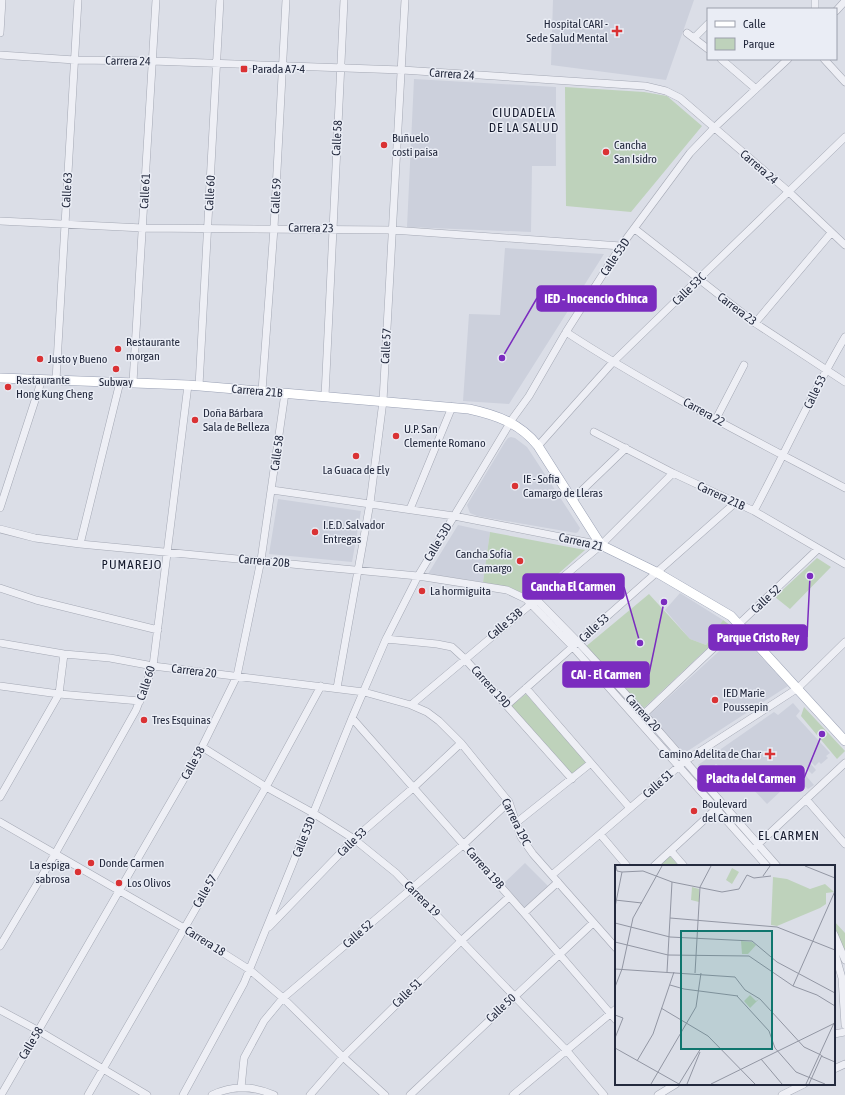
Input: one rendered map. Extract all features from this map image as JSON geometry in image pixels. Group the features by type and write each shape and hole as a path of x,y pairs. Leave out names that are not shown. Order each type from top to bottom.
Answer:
{"main road":[{"name":"Carrera 21B","path":"0,378 188,385 452,407 485,412 511,423 532,438 601,544"},
{"name":"Carrera 21","path":"601,544 656,572 731,616 845,741"}],"street":[{"path":"0,33 2,0"},
{"name":"Calle 63","path":"56,380 78,0"},
{"name":"Calle 61","path":"133,382 156,0"},
{"name":"Calle 60","path":"199,386 220,0"},
{"name":"Calle 59","path":"262,391 274,228 286,0"},
{"name":"Calle 58","path":"324,396 344,0"},
{"name":"Calle 57","path":"337,688 370,503 383,401 406,0"},
{"path":"837,10 845,1"},
{"path":"694,38 707,25"},
{"path":"687,33 707,48"},
{"name":"Carrera 24","path":"0,55 75,60 152,61 282,67 402,70 645,86 666,91 680,98 789,192 845,245"},
{"path":"722,60 756,89"},
{"name":"Calle 53D","path":"184,1095 250,970 352,718 386,639 418,576 529,396 566,332 622,246 690,154 714,128 787,60"},
{"path":"825,60 845,82"},
{"name":"Calle 53C","path":"538,446 613,362 845,137"},
{"name":"Carrera 23","path":"0,221 143,228 392,230 622,246"},
{"name":"Carrera 23","path":"635,230 755,323 845,382"},
{"path":"755,323 832,233"},
{"name":"Carrera 22","path":"566,332 613,362 845,488"},
{"name":"Calle 53","path":"754,512 826,369 845,337"},
{"path":"716,419 744,365"},
{"path":"0,508 42,379"},
{"path":"80,544 120,382"},
{"name":"Calle 60","path":"0,946 55,854 140,701 152,666 158,630 166,552 188,385"},
{"name":"Calle 58","path":"1,1095 202,747 237,676 261,560 285,393"},
{"path":"410,509 452,407"},
{"name":"Carrera 21B","path":"594,432 673,473 754,512 845,564"},
{"path":"572,500 626,448"},
{"name":"Calle 53B","path":"411,706 527,602 537,600 601,544 673,473"},
{"name":"Carrera 21","path":"272,490 454,516 601,544"},
{"name":"Calle 53","path":"507,705 735,503"},
{"name":"Carrera 20B","path":"0,529 35,538 80,544 418,576 507,590 527,602"},
{"name":"Calle 52","path":"644,714 818,549"},
{"path":"0,588 36,600 158,630"},
{"name":"Carrera 20","path":"537,600 682,763 755,848 766,865"},
{"name":"Carrera 20","path":"527,602 575,644 644,714 716,809 755,848 776,865"},
{"name":"Carrera 19D","path":"386,639 452,647 507,705 572,779"},
{"name":"Calle 51","path":"552,875 682,763 798,688 845,642"},
{"name":"Carrera 20","path":"1,645 64,654 110,658 152,666 364,692"},
{"path":"0,797 59,694 64,654"},
{"path":"0,686 59,694 140,701"},
{"name":"Calle 57","path":"88,1095 266,787 321,686"},
{"path":"526,688 630,808"},
{"name":"Carrera 19C","path":"364,692 427,712 439,721 461,743 509,802 521,837 533,854 615,947"},
{"name":"Carrera 19B","path":"352,718 509,897 613,1012"},
{"name":"Calle 53","path":"266,930 354,840 461,743"},
{"name":"Carrera 19","path":"202,747 354,840 396,872 567,1051 604,1095"},
{"path":"516,823 591,763"},
{"path":"755,848 845,763"},
{"path":"806,800 845,844"},
{"name":"Calle 52","path":"241,1088 244,1058 264,1021 283,998 464,844 509,802"},
{"path":"655,865 716,809"},
{"name":"Carrera 18","path":"0,822 184,928 250,970 283,998 343,1057 385,1095"},
{"path":"600,834 626,865"},
{"path":"671,851 683,865"},
{"path":"524,913 558,882"},
{"name":"Calle 51","path":"310,1095 343,1057 462,940 509,897"},
{"name":"Calle 50","path":"410,1095 593,922"},
{"path":"835,936 845,960"},
{"path":"835,953 844,977 845,1025"},
{"path":"0,1010 39,1031 147,1095"},
{"path":"513,1095 613,1012"},
{"path":"835,1034 845,1032"},
{"path":"835,1069 845,1064"},
{"path":"660,1094 673,1085"},
{"path":"782,1095 802,1085"},
{"path":"212,1095 241,1088 265,1091 274,1095"}],"shaded area":[{"name":"Hospital CARI - Sede Salud Mental","path":"553,0 694,0 666,80 551,65"},
{"path":"414,79 556,87 556,166 532,166 531,232 407,227"},
{"path":"505,248 604,254 509,404 463,401 469,314 500,315"},
{"name":"IE - Sofia Camargo de Lleras","path":"511,437 515,438 527,447 580,528 578,532 576,533 477,516 470,513 467,505 505,442"},
{"name":"I.E.D. Salvador Entregas","path":"278,499 361,511 352,562 269,554"},
{"path":"458,525 490,532 483,582 428,574"},
{"path":"680,593 723,620 706,645 690,639 665,610"},
{"name":"IED Marie Poussepin","path":"739,633 788,686 683,754 649,715"},
{"name":"Camino Adelita de Char","path":"793,703 800,711 796,716 830,753 826,756 828,758 821,764 819,762 815,766 811,762 810,763 816,770 812,774 805,767 801,770 814,785 808,789 795,777 787,784 790,787 784,792 782,790 767,804 732,767 729,770 724,765 720,767 716,764 713,767 716,771 707,778 698,765 774,712 778,715"},
{"path":"525,863 548,886 525,908 503,884"}],"green space":[{"path":"565,87 644,92 667,96 702,126 631,212 566,206"},
{"name":"Cancha Sofía Camargo","path":"490,532 585,550 530,599 517,591 483,582"},
{"path":"817,558 831,567 790,609 775,597"},
{"path":"649,594 690,639 706,645 723,620 731,626 644,708 584,648"},
{"path":"526,694 586,762 572,775 511,706"},
{"path":"804,707 845,751 837,759 801,716"},
{"path":"667,853 678,865 652,865"},
{"path":"835,922 845,933 845,952 835,929"}],"place":[{"name":"Hospital CARI - Sede Salud Mental","path":"617,31"},
{"name":"Parada A7-4","path":"244,69"},
{"name":"Buñuelo costi paisa","path":"384,145"},
{"name":"Cancha San Isidro","path":"606,152"},
{"name":"Restaurante morgan","path":"118,349"},
{"name":"IED - Inocencio Chinca","path":"502,358"},
{"name":"Justo y Bueno","path":"40,359"},
{"name":"Subway","path":"116,369"},
{"name":"Restaurante Hong Kung Cheng","path":"8,387"},
{"name":"Doña Bárbara Sala de Belleza","path":"195,420"},
{"name":"U.P. San Clemente Romano","path":"396,436"},
{"name":"La Guaca de Ely","path":"356,456"},
{"name":"IE - Sofia Camargo de Lleras","path":"515,486"},
{"name":"I.E.D. Salvador Entregas","path":"315,532"},
{"name":"Cancha Sofía Camargo","path":"520,561"},
{"name":"Parque Cristo Rey","path":"810,576"},
{"name":"La hormiguita","path":"422,591"},
{"name":"CAI - El Carmen","path":"664,602"},
{"name":"Cancha El Carmen","path":"640,643"},
{"name":"IED Marie Poussepin","path":"715,700"},
{"name":"Tres Esquinas","path":"144,720"},
{"name":"Placita del Carmen","path":"822,734"},
{"name":"Camino Adelita de Char","path":"770,754"},
{"name":"Boulevard del Carmen","path":"694,811"},
{"name":"Donde Carmen","path":"91,863"},
{"name":"La espiga sabrosa","path":"78,872"},
{"name":"Los Olivos","path":"119,883"}],"district":[{"name":"CIUDADELA DE LA SALUD","path":"524,120"},
{"name":"PUMAREJO","path":"132,564"},
{"name":"EL CARMEN","path":"789,835"}]}
